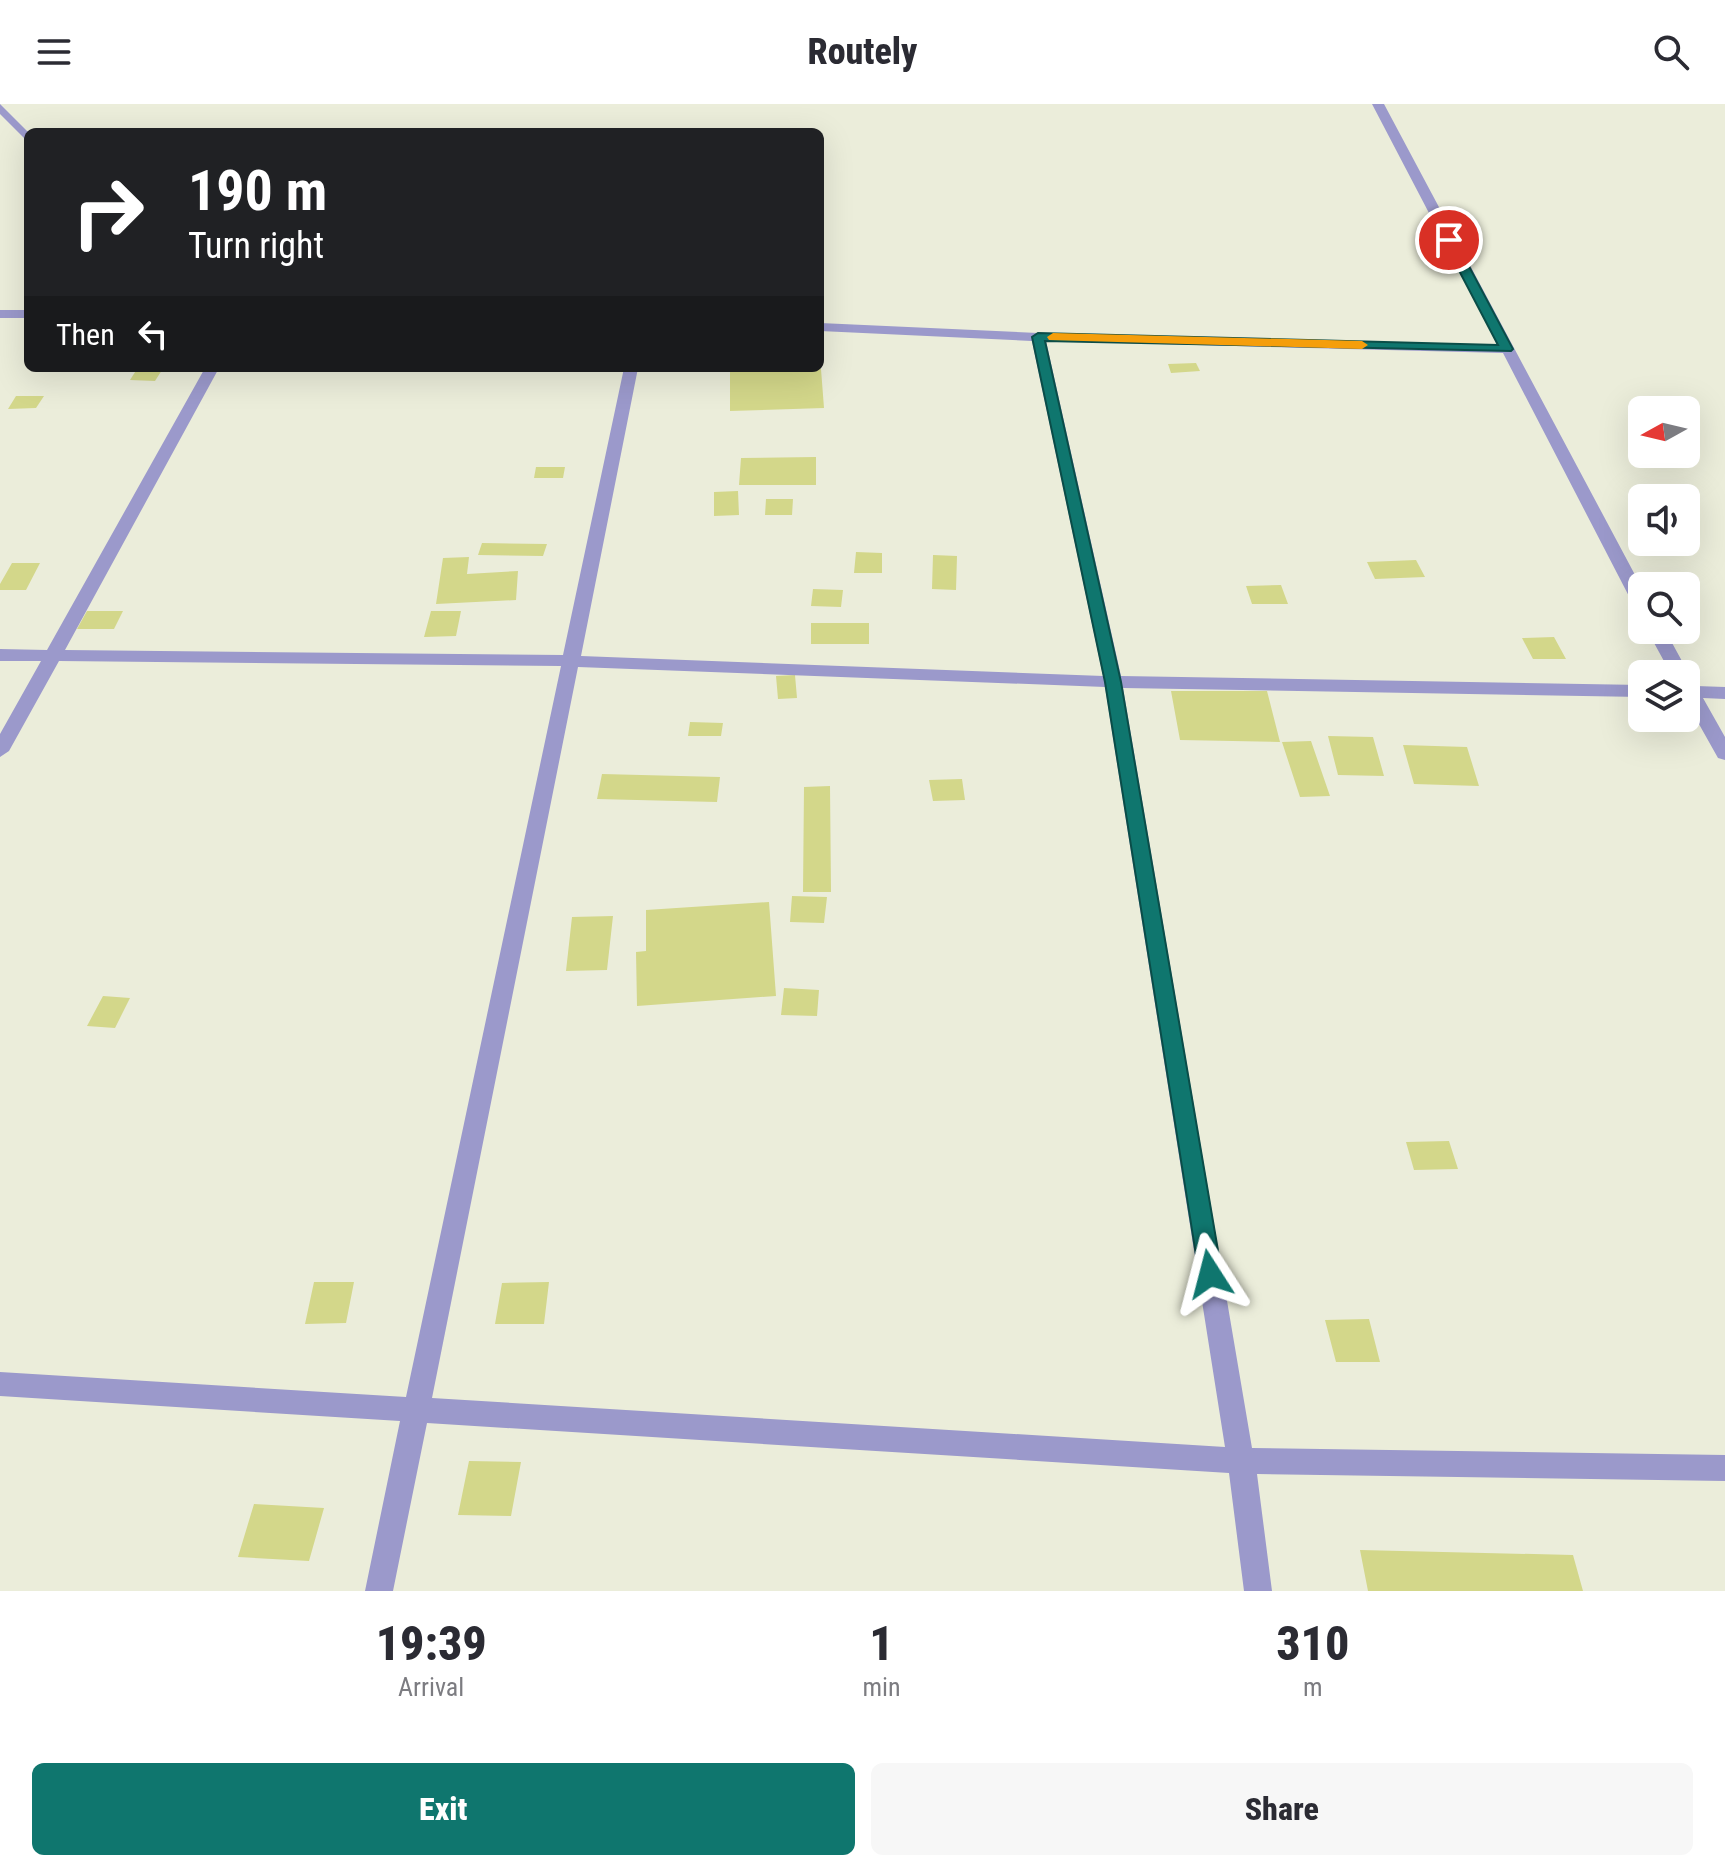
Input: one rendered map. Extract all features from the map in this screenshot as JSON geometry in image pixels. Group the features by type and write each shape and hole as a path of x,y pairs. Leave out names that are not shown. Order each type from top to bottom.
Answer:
{"street":[{"path":"1378,104 1628,578"},
{"path":"0,107 24,134"},
{"path":"0,314 24,314"},
{"path":"824,327 1038,337 1506,349"},
{"path":"1038,337 1113,682 1241,1461 1258,1591"},
{"path":"0,751 210,372"},
{"path":"379,1591 630,372"},
{"path":"0,655 570,661 1113,682 1628,691"},
{"path":"1700,691 1725,693"},
{"path":"1700,712 1725,754"},
{"path":"0,1384 1241,1461 1725,1468"}],"building":[{"path":"1196,363 1200,371 1171,373 1168,364"},
{"path":"135,372 161,372 155,381 130,380"},
{"path":"730,372 821,372 824,408 730,411"},
{"path":"16,396 44,396 36,408 8,409"},
{"path":"816,457 816,485 739,485 741,458"},
{"path":"536,467 565,467 563,478 534,478"},
{"path":"738,491 739,515 714,516 714,492"},
{"path":"766,499 793,499 792,515 765,515"},
{"path":"482,543 547,544 543,556 478,555"},
{"path":"856,552 882,553 882,573 854,573"},
{"path":"933,555 957,556 956,590 932,589"},
{"path":"469,557 467,574 518,571 516,600 436,604 443,558"},
{"path":"1416,560 1425,577 1375,579 1367,562"},
{"path":"12,563 40,563 26,590 0,590 0,584"},
{"path":"1281,585 1288,604 1252,604 1246,586"},
{"path":"813,589 843,590 841,607 811,606"},
{"path":"87,611 123,611 114,629 77,629"},
{"path":"431,611 461,611 456,636 424,637"},
{"path":"811,623 869,623 869,644 811,644"},
{"path":"1554,637 1566,659 1533,659 1522,638"},
{"path":"795,675 797,698 778,699 776,676"},
{"path":"1171,691 1267,691 1280,742 1180,740"},
{"path":"690,722 723,723 721,736 688,736"},
{"path":"1328,736 1373,737 1384,776 1338,775"},
{"path":"1311,741 1330,796 1300,797 1282,742"},
{"path":"1403,745 1467,747 1479,786 1414,784"},
{"path":"602,774 720,777 717,802 597,799"},
{"path":"962,779 965,800 933,801 929,780"},
{"path":"830,786 831,892 803,892 804,787"},
{"path":"792,896 827,897 824,923 790,922"},
{"path":"769,902 776,996 637,1006 636,952 646,951 646,910"},
{"path":"613,916 607,970 566,971 572,917"},
{"path":"784,988 819,990 817,1016 781,1015"},
{"path":"103,996 130,998 115,1028 87,1026"},
{"path":"1449,1141 1458,1169 1414,1170 1406,1142"},
{"path":"314,1282 354,1282 346,1323 305,1324"},
{"path":"549,1282 544,1324 495,1324 502,1283"},
{"path":"1369,1319 1380,1362 1336,1362 1325,1320"},
{"path":"469,1461 521,1462 511,1516 458,1515"},
{"path":"254,1504 324,1508 309,1561 238,1557"},
{"path":"1360,1550 1573,1555 1583,1591 1368,1591"}],"slow traffic":[{"path":"1053,337 1362,345"}],"route":[{"path":"1210,1274 1113,682 1038,337 1506,349 1449,240"}]}
